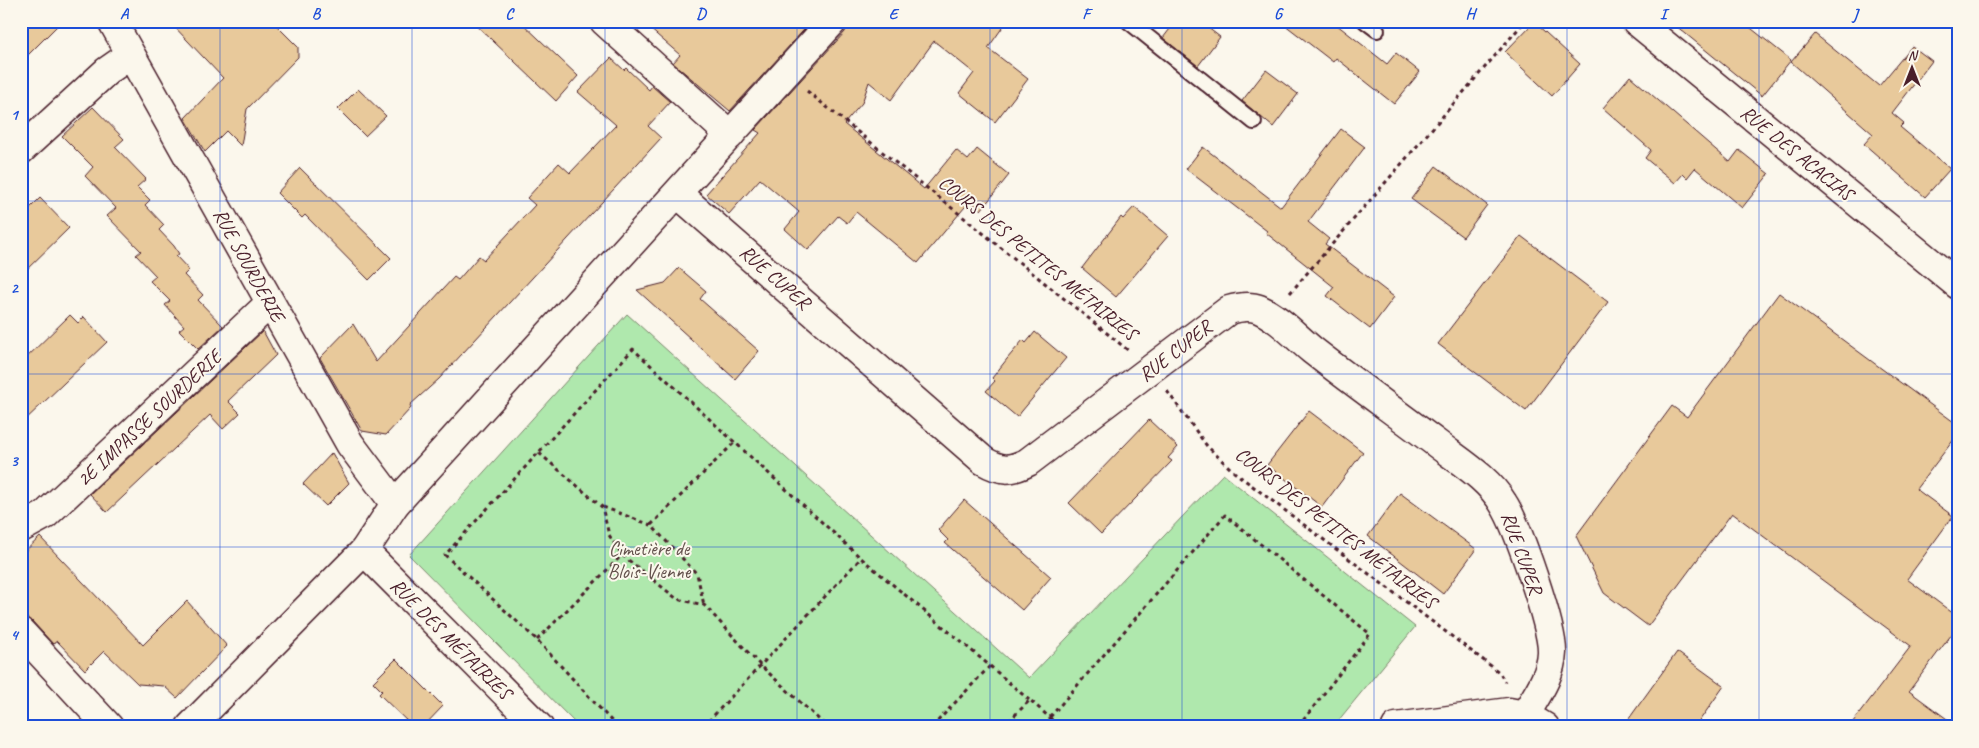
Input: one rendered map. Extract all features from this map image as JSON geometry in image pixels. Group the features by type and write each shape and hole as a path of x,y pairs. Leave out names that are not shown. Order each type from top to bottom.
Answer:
{"street":[{"path":"604,21 730,135"},
{"path":"190,727 364,551 395,504 833,21"},
{"name":"RUE DES ACACIAS","path":"1636,21 1958,285"},
{"name":"RUE SOURDERIE","path":"118,24 130,56 350,444 395,504"},
{"path":"21,150 107,71 130,56"},
{"name":"RUE CUPER","path":"678,194 984,461 997,468 1017,468 1028,462 1229,310 1255,308 1274,318 1312,350 1484,481 1504,503 1518,532 1550,635 1552,653 1550,665 1535,721"},
{"name":"2E IMPASSE SOURDERIE","path":"23,527 45,515 270,303"},
{"name":"RUE DES MÉTAIRIES","path":"364,551 539,727"},
{"path":"21,632 110,727"},
{"path":"1396,727 1509,712 1535,721"}],"lane":[{"path":"1128,21 1254,122"},
{"path":"1365,21 1377,30"}],"path":[{"path":"1287,296 1525,21"},
{"name":"COURS DES PETITES MÉTAIRIES","path":"786,74 1151,369 1207,446 1234,472 1499,672 1535,721"},
{"path":"617,727 537,640 445,556 632,348 861,558 1060,727"},
{"path":"651,525 734,443"},
{"path":"539,453 602,507 651,525 697,574 704,605 759,664 826,727"},
{"path":"602,507 610,535 622,556 677,599 704,605"},
{"path":"1050,717 1225,515 1370,634 1298,727"},
{"path":"537,640 622,556"},
{"path":"703,727 759,664 861,558"},
{"path":"932,727 990,666"},
{"path":"1004,727 1030,700"}],"green space":[{"name":"Cimetière de Blois-Vienne","path":"627,314 1029,678 1223,474 1415,627 1333,727 579,727 409,555"}],"building":[{"path":"21,21 62,21 21,62"},
{"path":"169,21 272,21 298,47 298,57 247,109 241,146 226,131 205,152 185,118 223,78"},
{"path":"472,21 520,21 578,76 556,101"},
{"path":"641,21 812,21 730,111 673,63 680,55"},
{"path":"848,21 1007,21 988,48 1028,79 995,122 959,93 974,73 934,41 891,100 869,82 862,103 844,124 924,189 956,150 968,160 977,149 1009,175 981,210 970,201 918,263 856,212 847,223 838,216 808,250 785,229 799,212 760,179 729,214 706,194 760,133 755,130 845,32"},
{"path":"1176,21 1199,21 1220,37 1198,66 1163,38"},
{"path":"1280,21 1332,21 1387,64 1396,53 1420,72 1394,104 1336,58 1333,62"},
{"path":"1670,21 1742,21 1791,60 1762,96"},
{"path":"1534,22 1580,64 1552,96 1505,52"},
{"path":"1815,34 1879,86 1912,46 1932,61 1892,113 1904,123 1900,127 1950,169 1925,197 1864,144 1873,134 1791,62"},
{"path":"611,58 624,70 626,68 649,90 652,86 670,102 648,126 661,138 439,379 410,405 411,408 386,435 362,431 320,358 353,324 376,362 454,277 458,280 479,256 484,260 535,205 527,198 559,163 570,173 616,125 578,92"},
{"path":"1266,70 1298,94 1273,127 1242,101"},
{"path":"1630,76 1730,162 1739,150 1769,174 1742,208 1695,168 1687,178 1683,174 1675,183 1645,158 1651,150 1603,108"},
{"path":"358,89 386,116 365,136 338,109"},
{"path":"93,107 124,139 115,147 146,179 137,187 150,200 145,205 164,225 159,230 174,246 179,254 176,256 189,270 184,275 203,295 198,300 223,326 198,349 179,330 184,326 165,305 170,301 150,281 156,276 136,255 141,251 107,216 116,208 85,176 93,167 62,136"},
{"path":"1341,129 1365,147 1308,222 1329,239 1325,244 1394,297 1370,329 1327,296 1334,287 1266,233 1267,231 1186,169 1203,147 1281,207"},
{"path":"1436,166 1487,205 1463,237 1411,199"},
{"path":"300,168 391,258 369,280 305,215 302,218 277,193"},
{"path":"40,198 69,228 21,275 21,217"},
{"path":"1134,207 1168,236 1116,297 1082,268 1121,217 1123,219"},
{"path":"1521,236 1608,302 1526,411 1438,344"},
{"path":"679,268 706,291 700,299 759,351 735,379 637,290 665,283"},
{"path":"1779,293 1958,425 1958,434 1916,489 1953,516 1907,579 1958,617 1958,626 1909,691 1958,727 1849,727 1911,646 1732,513 1648,626 1604,593 1576,536 1672,406 1687,417"},
{"path":"70,315 78,323 84,317 107,342 21,424 21,363"},
{"path":"263,331 276,355 228,401 240,413 223,429 210,415 107,512 90,494"},
{"path":"1035,332 1066,358 1017,417 986,391 995,381 992,378 1007,359 1023,340 1026,343"},
{"path":"1309,411 1363,452 1322,507 1267,465"},
{"path":"1149,420 1178,447 1168,458 1172,461 1101,534 1069,503"},
{"path":"332,453 349,483 326,506 303,484"},
{"path":"1400,493 1476,549 1443,594 1368,536"},
{"path":"964,500 1051,577 1022,610 945,543 948,540 938,530"},
{"path":"40,537 143,645 187,601 227,646 177,698 164,686 138,684 104,651 85,670 57,641 53,644 32,621 21,617 21,555"},
{"path":"1677,652 1724,686 1695,727 1623,727"},
{"path":"396,659 443,706 423,727 413,727 379,694 382,691 373,682"}]}
